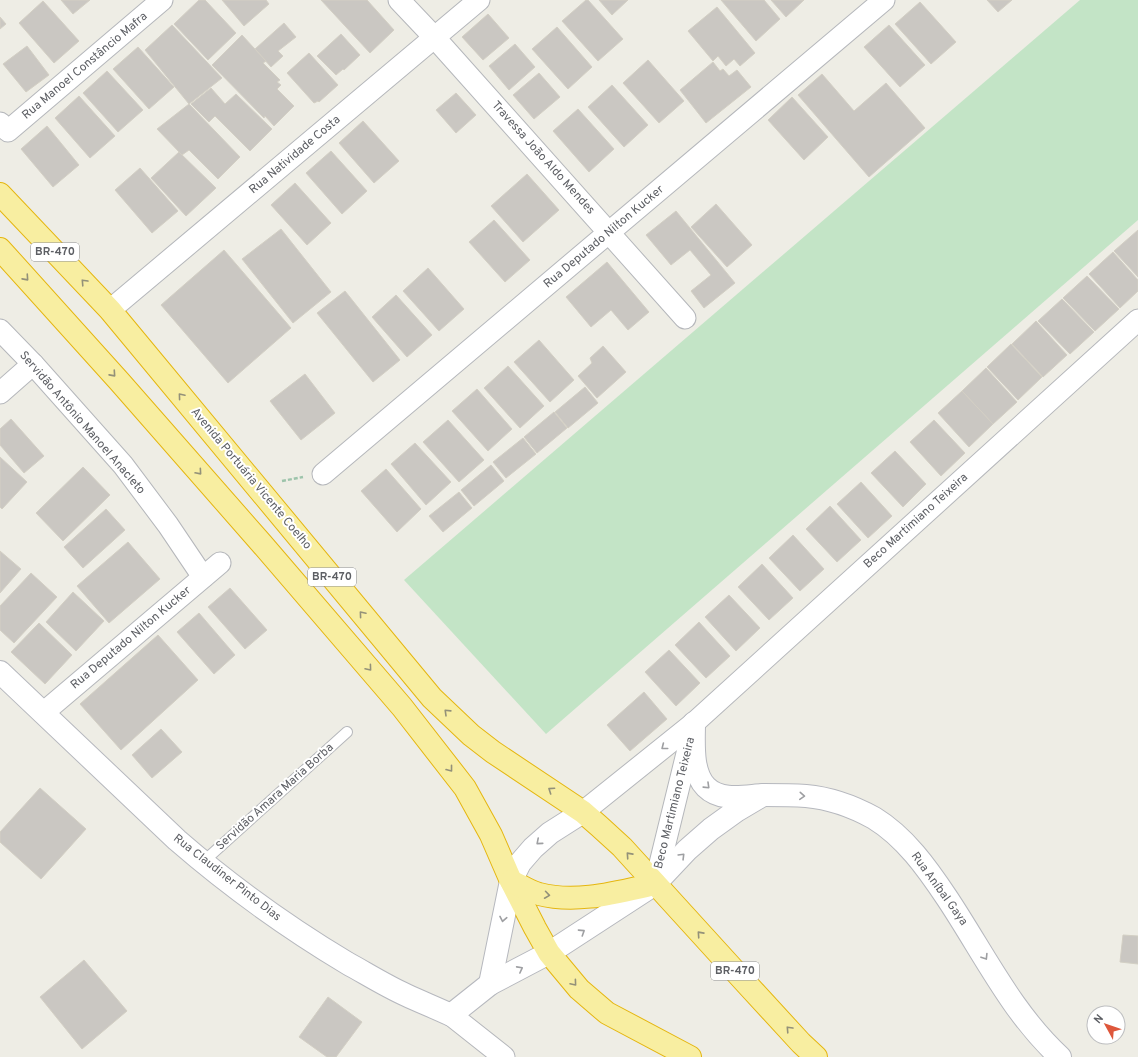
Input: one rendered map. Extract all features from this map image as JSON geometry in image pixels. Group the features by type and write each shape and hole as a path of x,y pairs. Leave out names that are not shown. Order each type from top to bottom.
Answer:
{"highway":[{"name":"Avenida Portuária Vicente Coelho","path":"0,194 110,310 432,698 471,735 493,752 583,812 622,847 801,1043 816,1057"},
{"name":"BR-470","path":"0,249 262,544 402,707 465,788 491,835 511,881 549,953 579,990 607,1013 690,1057"},
{"path":"511,881 538,894 566,898 605,895 655,884"}],"main road":[{"name":"Rua Claudiner Pinto Dias","path":"0,672 177,840 243,894 328,952 394,989 451,1015"},
{"name":"Rua Aníbal Gaya","path":"694,723 694,758 700,778 706,787 716,793 732,797 789,795 820,798 855,809 874,818 891,830 908,846 937,883 998,979 1026,1019 1060,1057"},
{"path":"451,1015 490,984 549,953 655,884 687,850 711,829 736,811 763,795"},
{"path":"490,984 511,881 520,864 533,848 550,833 583,812"}],"street":[{"name":"Rua Manoel Constâncio Mafra","path":"4,127 162,0"},
{"name":"Travessa João Aldo Mendes","path":"399,0 435,38 685,318"},
{"name":"Rua Natividade Costa","path":"110,310 435,38 478,0"},
{"name":"Rua Deputado Nilton Kucker","path":"323,474 884,0"},
{"name":"Beco Martimiano Teixeira","path":"583,812 694,723 1138,320"},
{"name":"Servidão Antônio Manoel Anacleto","path":"0,330 123,465 168,525 203,577"},
{"path":"0,393 32,364"},
{"name":"Rua Deputado Nilton Kucker","path":"43,713 220,563"},
{"name":"Beco Martimiano Teixeira","path":"655,884 694,723"},
{"name":"Rua Claudiner Pinto Dias","path":"451,1015 504,1057"}],"lane":[{"name":"Servidão Amara Maria Borba","path":"203,862 347,732"}],"path":[{"path":"256,486 323,474"}],"green space":[{"path":"1080,0 1138,0 1138,220 546,734 404,580"}],"building":[{"path":"61,0 90,0 73,14"},
{"path":"199,0 205,0 236,33 208,60 174,24"},
{"path":"222,0 266,0 269,4 244,26"},
{"path":"321,0 367,0 394,30 370,53"},
{"path":"586,0 588,0 623,39 598,61 562,21"},
{"path":"599,0 628,0 612,15"},
{"path":"721,0 764,0 780,19 756,41"},
{"path":"771,0 804,0 786,17"},
{"path":"987,0 1012,0 998,12"},
{"path":"43,1 79,41 54,63 19,23"},
{"path":"920,2 956,42 931,64 895,24"},
{"path":"717,7 755,53 740,66 734,59 726,66 718,56 713,61 688,31"},
{"path":"488,14 509,38 483,60 462,37"},
{"path":"0,17 6,24 0,29"},
{"path":"284,23 296,37 278,51 283,56 271,67 255,49"},
{"path":"172,25 222,78 189,104 145,50"},
{"path":"889,25 925,65 900,87 864,47"},
{"path":"557,27 592,67 568,89 532,49"},
{"path":"341,34 360,55 344,70 343,69 336,75 317,56"},
{"path":"242,35 266,61 263,63 280,80 277,82 281,85 277,89 294,106 274,126 265,116 264,118 212,65"},
{"path":"515,44 535,67 509,90 489,66"},
{"path":"27,46 49,75 26,92 3,64"},
{"path":"138,47 174,87 149,109 113,69"},
{"path":"309,53 338,85 319,102 314,103 287,73"},
{"path":"648,60 684,101 659,123 623,83"},
{"path":"713,62 720,71 723,69 729,76 737,70 751,87 706,123 680,90"},
{"path":"107,71 143,110 118,132 83,93"},
{"path":"539,73 560,97 534,119 513,95"},
{"path":"822,74 854,111 886,83 925,128 869,177 798,95"},
{"path":"612,85 648,125 624,147 588,107"},
{"path":"211,88 225,104 236,94 272,129 250,151 215,116 209,122 191,104"},
{"path":"456,93 476,115 456,133 436,110"},
{"path":"79,96 115,136 90,158 55,118"},
{"path":"792,97 828,137 804,160 768,120"},
{"path":"189,104 240,157 218,179 189,150 182,155 157,129"},
{"path":"578,109 614,149 589,172 553,131"},
{"path":"363,121 399,161 374,183 339,143"},
{"path":"47,126 79,165 53,187 21,149"},
{"path":"331,151 367,191 342,214 306,173"},
{"path":"179,152 216,188 186,216 151,178"},
{"path":"140,168 178,211 152,233 115,190"},
{"path":"527,174 559,210 523,242 491,206"},
{"path":"295,183 331,223 307,245 271,205"},
{"path":"716,204 752,245 727,267 691,227"},
{"path":"676,211 735,283 704,308 691,291 711,275 690,250 671,265 646,235"},
{"path":"494,220 530,260 505,282 469,242"},
{"path":"281,229 331,292 293,323 242,259"},
{"path":"1138,230 1138,277 1114,251"},
{"path":"224,250 291,328 228,383 161,305"},
{"path":"1113,252 1138,280 1138,291 1120,308 1089,274"},
{"path":"607,262 649,312 628,330 611,310 591,327 566,297"},
{"path":"428,268 464,309 439,331 403,291"},
{"path":"1087,276 1119,309 1095,331 1063,298"},
{"path":"345,291 400,360 373,382 317,313"},
{"path":"396,295 432,335 407,357 372,317"},
{"path":"1062,299 1094,332 1070,354 1038,321"},
{"path":"1036,321 1067,355 1043,377 1012,344"},
{"path":"539,340 574,380 550,402 514,362"},
{"path":"1011,344 1042,377 1018,400 987,367"},
{"path":"603,346 626,372 597,398 578,376 592,363 590,358"},
{"path":"508,366 544,406 520,428 484,388"},
{"path":"986,368 1017,402 993,424 962,391"},
{"path":"305,374 335,413 301,440 270,401"},
{"path":"585,387 598,403 568,428 555,412"},
{"path":"477,389 512,429 488,451 452,411"},
{"path":"962,391 993,424 969,447 938,413"},
{"path":"554,412 567,428 537,453 524,437"},
{"path":"11,419 44,456 24,473 0,445 0,429"},
{"path":"448,420 484,460 459,482 423,442"},
{"path":"934,420 965,453 941,476 910,442"},
{"path":"523,438 536,454 506,478 493,462"},
{"path":"415,443 451,482 426,505 391,464"},
{"path":"895,451 926,484 903,507 871,473"},
{"path":"0,457 27,482 2,509 0,507"},
{"path":"491,465 504,481 474,506 461,490"},
{"path":"83,467 110,495 63,541 36,513"},
{"path":"386,469 421,509 397,532 361,491"},
{"path":"861,482 892,516 868,538 837,504"},
{"path":"459,492 472,508 443,532 429,516"},
{"path":"830,506 861,540 837,562 806,529"},
{"path":"106,509 125,530 83,568 64,547"},
{"path":"793,535 824,569 800,591 769,558"},
{"path":"128,542 160,579 109,623 77,586"},
{"path":"0,551 21,569 0,593"},
{"path":"762,564 793,598 769,620 738,587"},
{"path":"31,573 57,597 14,643 0,630 0,606"},
{"path":"230,588 267,630 245,649 208,607"},
{"path":"73,592 104,621 76,651 46,622"},
{"path":"729,595 760,628 736,651 705,617"},
{"path":"199,613 235,655 214,674 177,632"},
{"path":"699,622 730,656 706,678 675,645"},
{"path":"39,623 72,655 45,684 11,652"},
{"path":"158,635 198,680 121,750 80,704"},
{"path":"669,650 700,683 676,706 645,672"},
{"path":"644,692 667,719 630,751 607,725"},
{"path":"161,729 182,752 152,778 132,755"},
{"path":"40,788 86,829 41,879 0,842 0,832"},
{"path":"1123,935 1138,936 1138,964 1120,962"},
{"path":"84,960 127,1011 82,1049 40,997"},
{"path":"328,997 362,1022 336,1057 327,1057 299,1037"}]}
